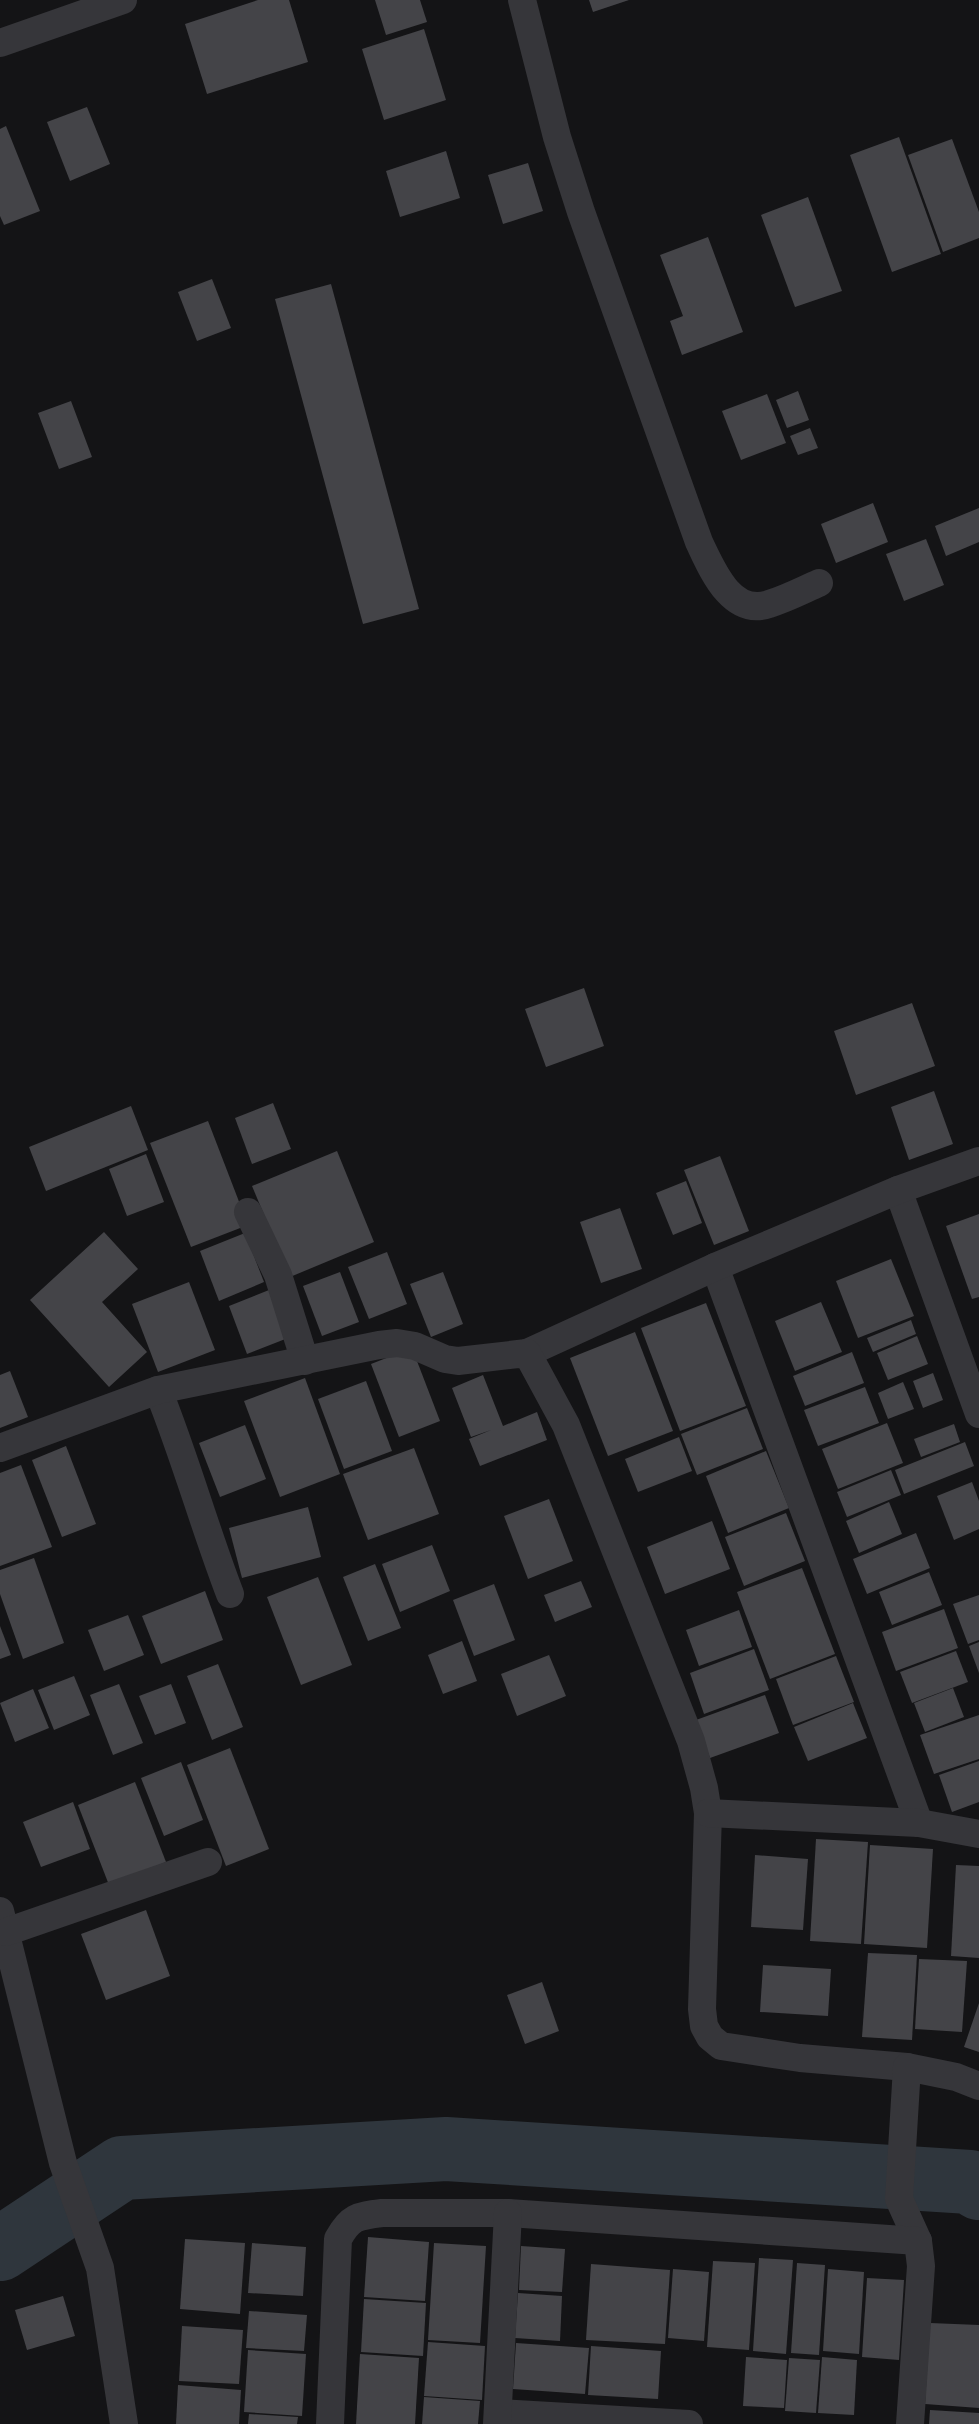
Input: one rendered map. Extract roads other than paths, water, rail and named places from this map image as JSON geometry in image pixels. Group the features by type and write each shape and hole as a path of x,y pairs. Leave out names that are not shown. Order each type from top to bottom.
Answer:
{"street":[{"path":"0,43 123,0"},
{"path":"522,0 553,120 581,212 699,542 711,568 721,584 736,600 752,606 768,605 819,583"},
{"path":"0,1448 158,1390 397,1343 415,1346 445,1359 458,1361 527,1353 715,1267 898,1190 979,1161"},
{"path":"898,1190 979,1414"},
{"path":"248,1212 278,1275 305,1361"},
{"path":"715,1267 919,1823"},
{"path":"527,1353 566,1425 691,1741 704,1788 708,1813 702,2009 704,2026 710,2037 722,2046 736,2049 800,2058 907,2067 956,2077 979,2086"},
{"path":"158,1390 171,1422 209,1539 230,1594"},
{"path":"708,1813 919,1823 979,1834"},
{"path":"124,2424 100,2268 63,2163 3,1921 208,1862"},
{"path":"907,2067 899,2199 918,2241 921,2266 910,2424"},
{"path":"330,2424 338,2239 347,2223 362,2216 382,2213 508,2213 918,2241"},
{"path":"508,2213 497,2419 689,2424"}],"waterway":[{"path":"0,2249 122,2168 446,2149 970,2182 979,2188"}]}
